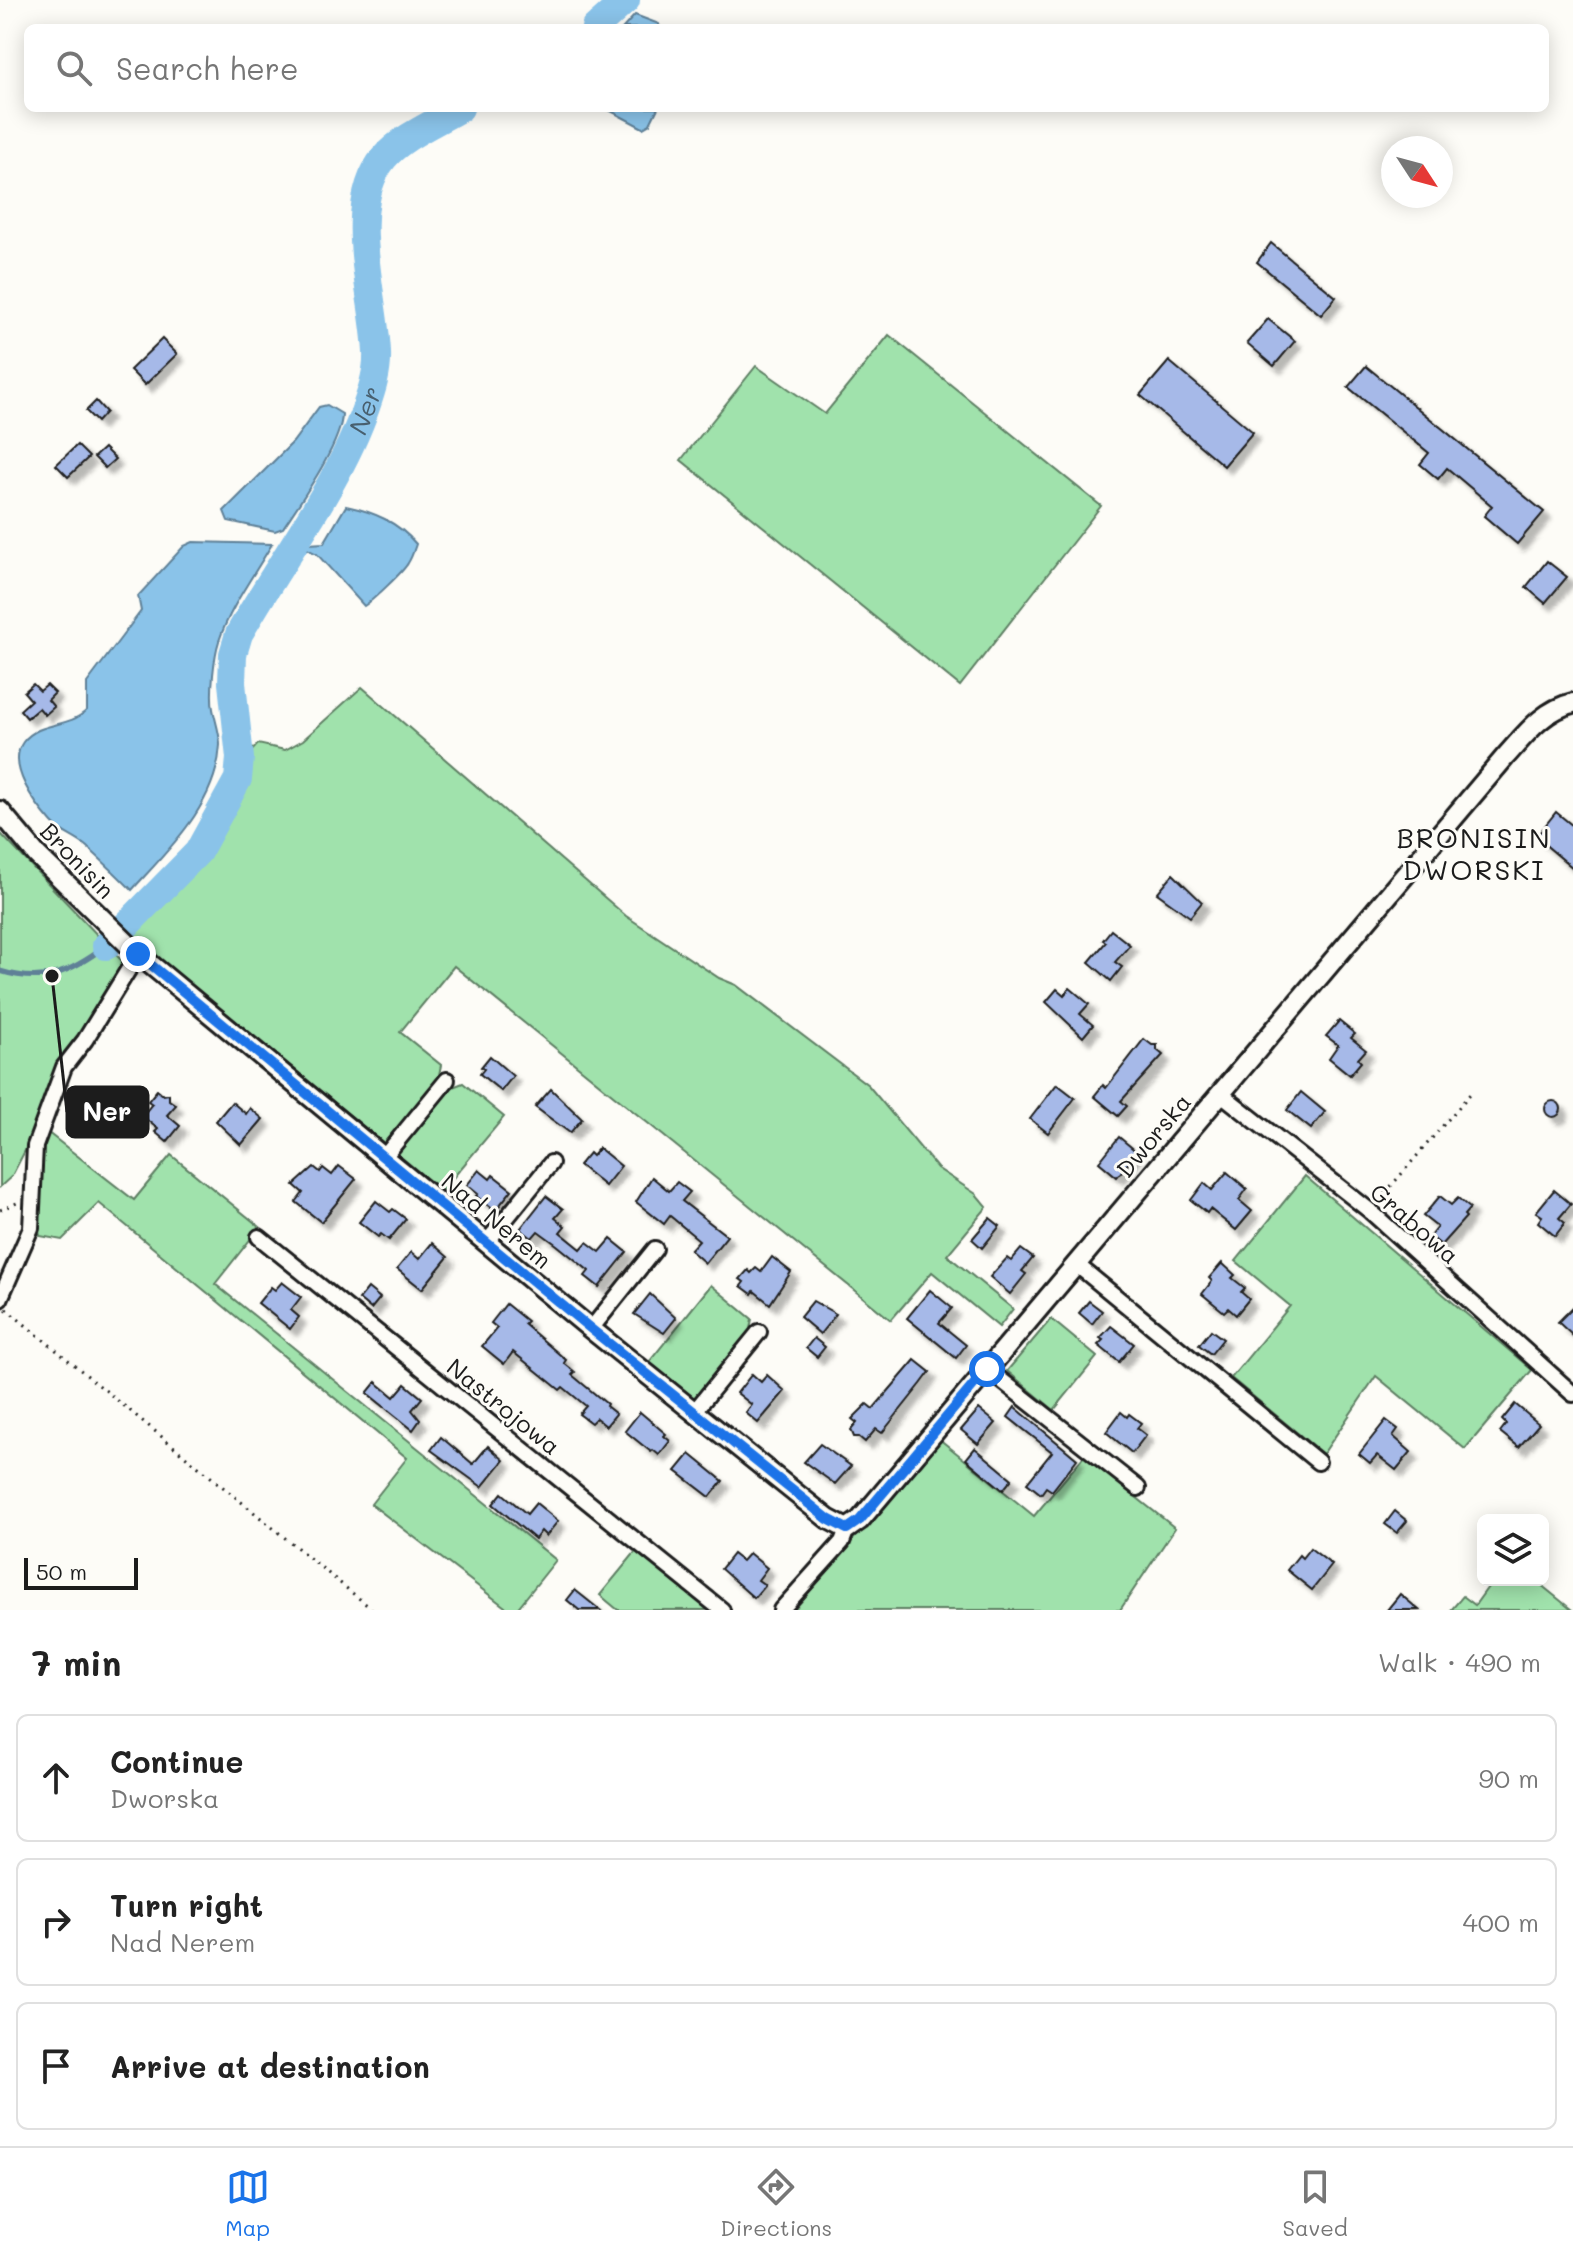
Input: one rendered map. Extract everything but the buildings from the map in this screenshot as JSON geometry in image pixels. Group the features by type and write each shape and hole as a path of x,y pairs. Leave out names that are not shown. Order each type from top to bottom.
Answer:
{"street":[{"name":"Dworska","path":"781,1610 842,1542 847,1529 860,1520 1505,757 1538,721 1557,707 1573,703"},
{"name":"Bronisin","path":"0,811 37,855 118,934"},
{"name":"Nad Nerem","path":"118,934 138,954 591,1329 828,1519 847,1529"},
{"path":"0,1302 31,1228 30,1197 35,1146 64,1067 85,1040 138,954"},
{"path":"384,1157 447,1080"},
{"name":"Grabowa","path":"1220,1093 1370,1211 1573,1394"},
{"path":"487,1242 551,1163"},
{"name":"Nastrojowa","path":"259,1237 722,1610"},
{"path":"591,1329 655,1249"},
{"path":"1076,1264 1318,1462"},
{"path":"694,1412 759,1332"},
{"path":"987,1369 1138,1488"}],"path":[{"path":"1370,1211 1470,1094"},
{"path":"0,1210 30,1197"},
{"path":"0,1302 373,1610"}],"green space":[{"path":"889,335 1101,506 960,686 681,460 756,366 825,414"},
{"path":"362,687 626,916 719,978 736,985 868,1085 937,1168 976,1194 987,1207 947,1255 1013,1309 999,1327 932,1272 891,1320 454,966 400,1032 441,1065 438,1080 385,1144 185,980 154,960 128,930 205,854 250,753 258,744 285,750 303,740"},
{"path":"0,833 124,963 12,1176 0,1187"},
{"path":"463,1083 504,1117 442,1191 396,1153 450,1088"},
{"path":"47,1132 134,1200 171,1155 260,1227 215,1284 556,1560 516,1610 509,1610 371,1504 407,1458 99,1203 62,1240 40,1236 36,1184"},
{"path":"1305,1176 1532,1370 1465,1449 1376,1376 1323,1454 1231,1378 1290,1306 1236,1261"},
{"path":"711,1285 752,1319 749,1334 695,1400 649,1362"},
{"path":"1051,1319 1097,1357 1054,1410 1007,1371"},
{"path":"938,1438 1034,1516 1084,1456 1175,1528 1120,1610 794,1610"},
{"path":"637,1550 711,1610 618,1610 600,1595"},
{"path":"1489,1586 1542,1586 1572,1610 1451,1610 1463,1596 1475,1605"}],"water":[{"path":"635,15 659,24 627,24"},
{"path":"613,112 656,112 650,124 643,128"},
{"path":"327,405 342,414 335,440 319,472 283,528 275,531 228,521 224,511 293,442 319,407"},
{"path":"346,506 385,519 416,544 405,567 364,606 317,554 305,548 308,544 324,543"},
{"path":"193,542 272,544 236,604 217,648 212,702 220,745 210,787 189,824 132,890 87,847 56,827 45,815 20,773 19,752 23,742 38,730 71,720 87,710 87,683 141,611 138,596 184,546"}],"waterway":[{"name":"Ner","path":"599,24 626,0"},
{"name":"Ner","path":"106,946 198,852 238,779 240,758 232,683 233,654 239,634 341,465 366,407 377,367 364,226 372,178 384,158 400,143 453,112"},
{"name":"Ner","path":"0,971 31,977 57,974 106,946"}],"place":[{"name":"Ner","path":"52,976"}],"district":[{"name":"BRONISIN DWORSKI","path":"1474,853"}],"route":[{"path":"138,954 591,1329 828,1519 847,1529 860,1520 987,1369"}]}
